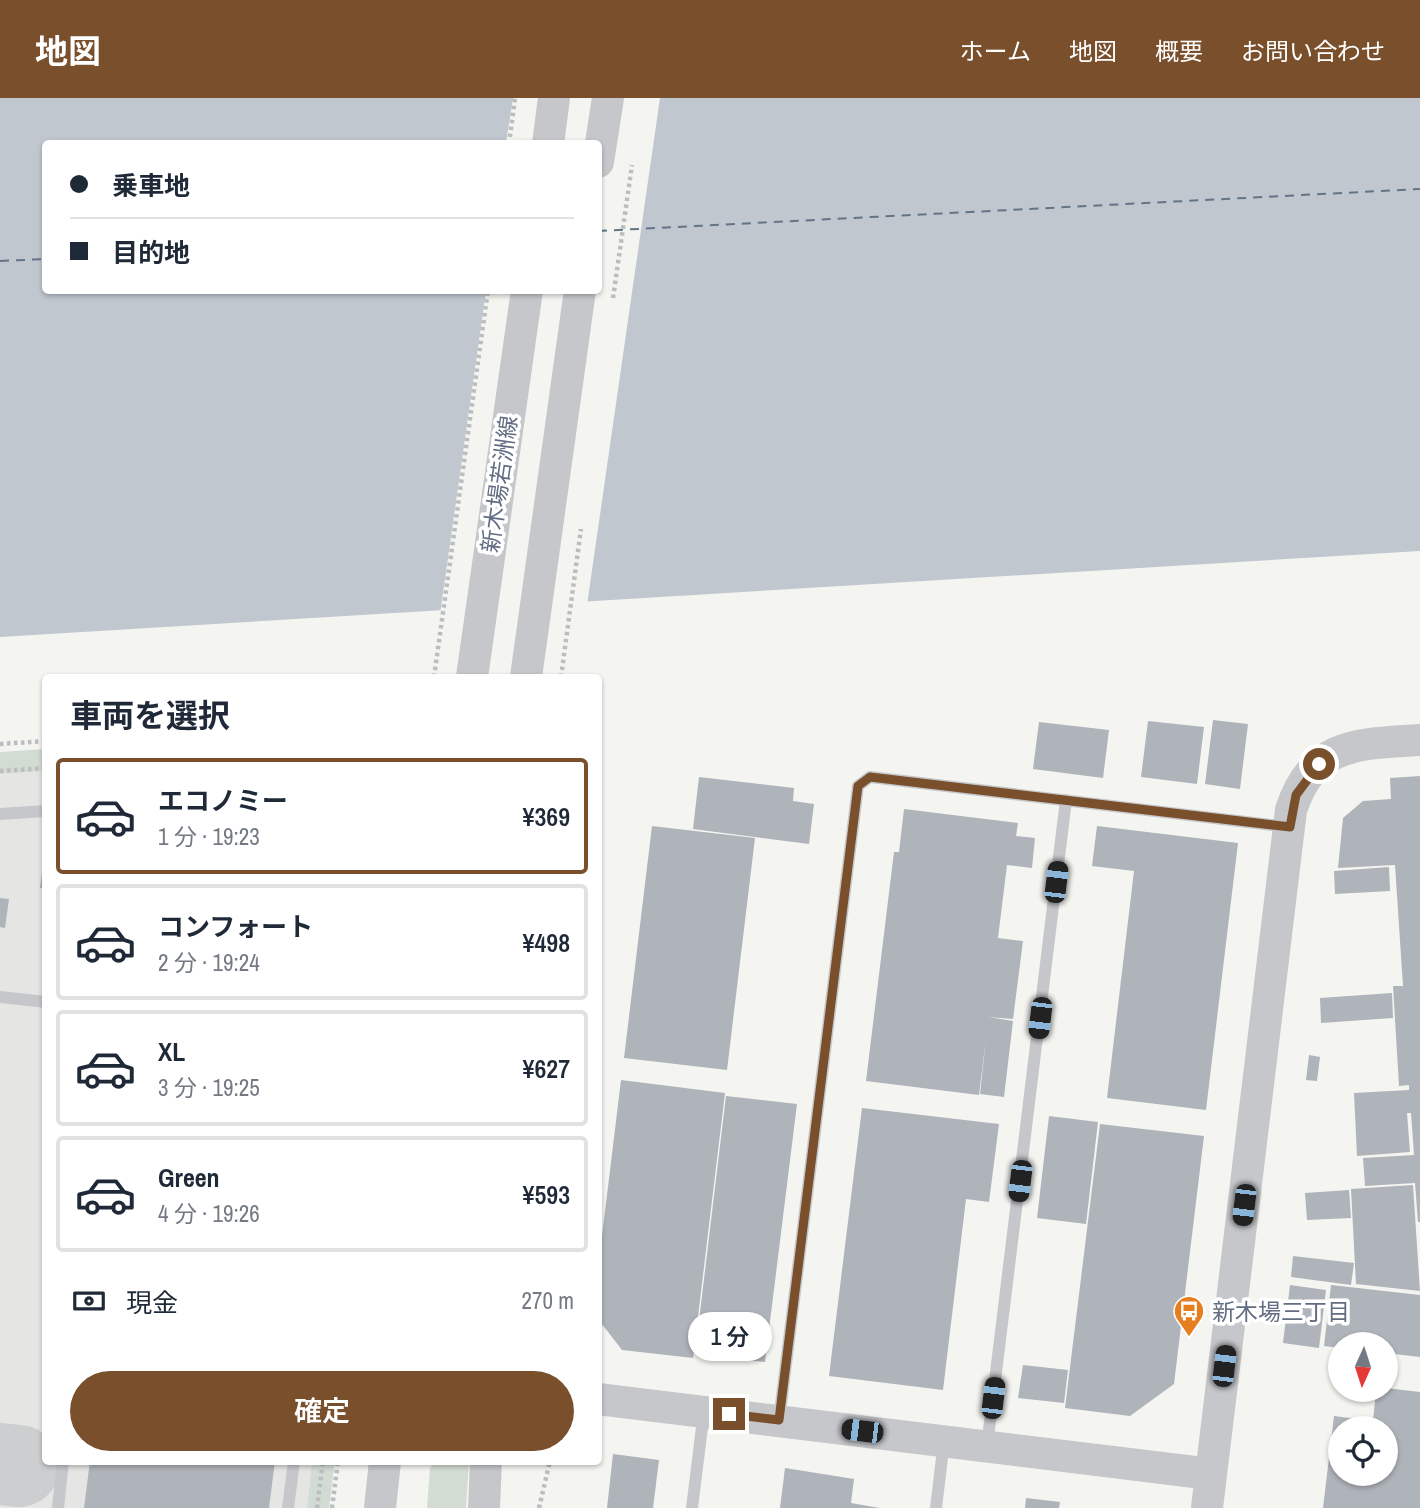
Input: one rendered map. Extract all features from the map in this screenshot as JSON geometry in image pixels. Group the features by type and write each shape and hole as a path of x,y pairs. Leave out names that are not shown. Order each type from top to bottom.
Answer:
{"street":[{"path":"549,140 554,98"},
{"path":"601,140 608,98"},
{"name":"新木場若洲線","path":"472,674 526,294"},
{"path":"526,674 579,294"},
{"path":"1207,1508 1292,810 1303,783 1329,755 1351,745 1420,740"},
{"path":"602,1399 1211,1474"},
{"path":"380,1508 385,1465"},
{"path":"484,1508 486,1465"}],"lane":[{"path":"779,1420 858,786 870,777 1290,827"},
{"path":"987,1446 1066,800"},
{"path":"0,814 42,811"},
{"path":"0,997 42,1002"},
{"path":"692,1508 704,1411"},
{"path":"936,1508 944,1441"},
{"path":"58,1508 63,1465"},
{"path":"288,1508 293,1465"}],"path":[{"path":"510,140 515,98"},
{"path":"434,674 487,294"},
{"path":"0,744 42,741"},
{"path":"0,771 42,768"},
{"path":"317,1508 322,1465"},
{"path":"332,1508 337,1465"},
{"path":"539,1508 549,1465"}],"shaded area":[{"path":"0,98 1420,98 1420,551 0,637"},
{"path":"42,749 42,771 0,774 0,752"},
{"path":"42,771 42,1465 312,1465 307,1508 0,1508 0,774"},
{"path":"312,1465 334,1465 329,1508 307,1508"},
{"path":"432,1465 469,1465 466,1508 427,1508"}],"pier":[{"path":"513,98 660,98 587,605 440,614 486,294 602,294 602,140 506,140"}],"building":[{"path":"1213,720 1248,724 1240,789 1205,784"},
{"path":"1148,721 1204,727 1197,784 1141,777"},
{"path":"1039,722 1109,730 1103,778 1033,769"},
{"path":"1420,776 1418,1222 1415,1183 1365,1186 1363,1158 1414,1155 1411,1113 1407,1113 1410,1152 1357,1156 1354,1093 1409,1090 1409,1085 1399,1086 1393,986 1403,986 1395,865 1338,868 1343,818 1363,801 1391,799 1390,778"},
{"path":"699,777 794,788 793,801 814,804 809,844 693,829"},
{"path":"904,809 1018,823 1016,836 1035,838 1032,868 1007,865 998,938 1023,941 1013,1019 988,1017 1013,1021 1004,1097 980,1094 986,1039 979,1095 866,1081 894,852 899,852"},
{"path":"652,826 755,838 727,1070 624,1058"},
{"path":"1097,826 1238,843 1206,1110 1107,1098 1134,871 1092,866"},
{"path":"1389,867 1390,891 1335,894 1334,871"},
{"path":"0,898 9,899 5,928 0,927"},
{"path":"1392,993 1393,1018 1321,1023 1320,998"},
{"path":"1309,1055 1320,1057 1317,1081 1306,1080"},
{"path":"621,1080 725,1093 693,1358 622,1350 602,1324 602,1236"},
{"path":"726,1096 797,1104 765,1362 695,1354"},
{"path":"862,1108 999,1124 989,1202 966,1199 943,1390 829,1376"},
{"path":"1049,1116 1098,1122 1086,1224 1037,1218"},
{"path":"1100,1124 1204,1136 1174,1384 1130,1416 1065,1408"},
{"path":"1413,1185 1420,1291 1356,1284 1351,1189"},
{"path":"1349,1190 1351,1218 1307,1220 1305,1193"},
{"path":"1293,1256 1354,1263 1351,1285 1291,1277"},
{"path":"1290,1285 1326,1290 1319,1348 1283,1343"},
{"path":"1331,1285 1420,1295 1420,1357 1398,1354 1398,1332 1328,1332 1328,1346 1324,1346"},
{"path":"1023,1365 1068,1370 1064,1403 1018,1398"},
{"path":"1398,1389 1420,1392 1420,1508 1323,1508 1328,1466 1328,1486 1398,1486 1398,1416 1373,1416 1375,1402 1398,1402"},
{"path":"613,1454 659,1460 653,1508 607,1508"},
{"path":"89,1465 274,1465 269,1508 84,1508"},
{"path":"785,1468 854,1479 851,1503 880,1508 780,1508"},
{"path":"1026,1498 1060,1502 1059,1508 1025,1508"}],"ferry route":[{"path":"602,231 1420,189"},
{"path":"0,261 42,259"}],"taxiway":[{"path":"0,1464 19,1466"}],"place":[{"name":"新木場三丁目","path":"1189,1338"}],"route":[{"path":"729,1414 779,1420 858,786 870,777 1290,827 1296,795 1319,764"}]}
